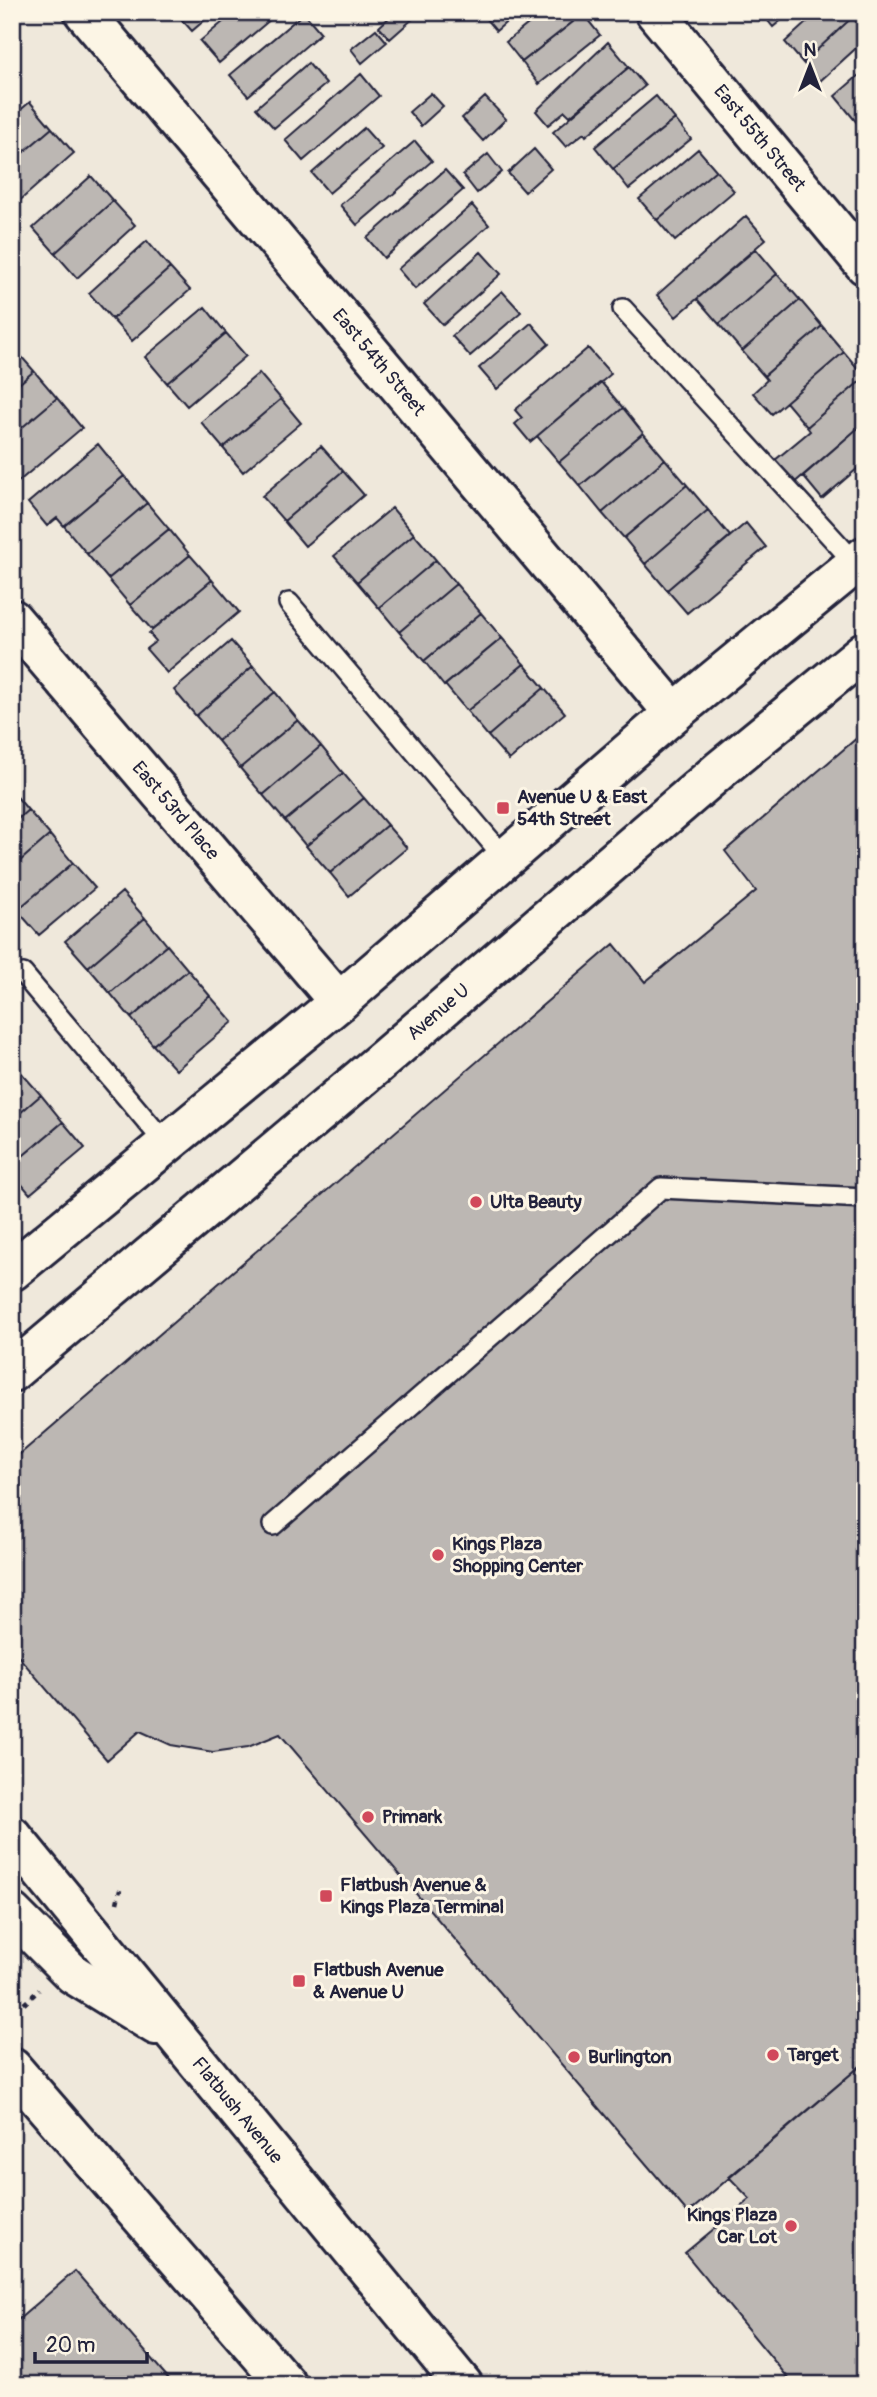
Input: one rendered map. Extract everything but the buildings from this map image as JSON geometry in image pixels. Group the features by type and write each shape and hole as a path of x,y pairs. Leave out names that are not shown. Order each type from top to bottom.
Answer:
{"street":[{"name":"East 54th Street","path":"84,12 674,713"},
{"name":"East 55th Street","path":"654,12 865,265"},
{"path":"12,1271 339,1002 674,713 860,560"},
{"name":"East 53rd Place","path":"12,619 339,1002"},
{"name":"Avenue U","path":"12,1372 397,1048 721,769 865,651"},
{"name":"Flatbush Avenue","path":"12,1836 463,2385"},
{"path":"12,1913 73,1974 181,2040"},
{"path":"12,2068 287,2385"}],"lane":[{"path":"623,309 860,560"},
{"path":"289,603 505,858"},
{"path":"23,974 166,1144"},
{"path":"273,1525 661,1188 865,1198"}],"place":[{"name":"Avenue U & East 54th Street","path":"503,808"},
{"name":"Ulta Beauty","path":"476,1202"},
{"name":"Kings Plaza Shopping Center","path":"438,1555"},
{"name":"Primark","path":"368,1817"},
{"name":"Flatbush Avenue & Kings Plaza Terminal","path":"326,1896"},
{"name":"Flatbush Avenue & Avenue U","path":"299,1981"},
{"name":"Target","path":"773,2055"},
{"name":"Burlington","path":"574,2057"},
{"name":"Kings Plaza Car Lot","path":"791,2226"}]}
